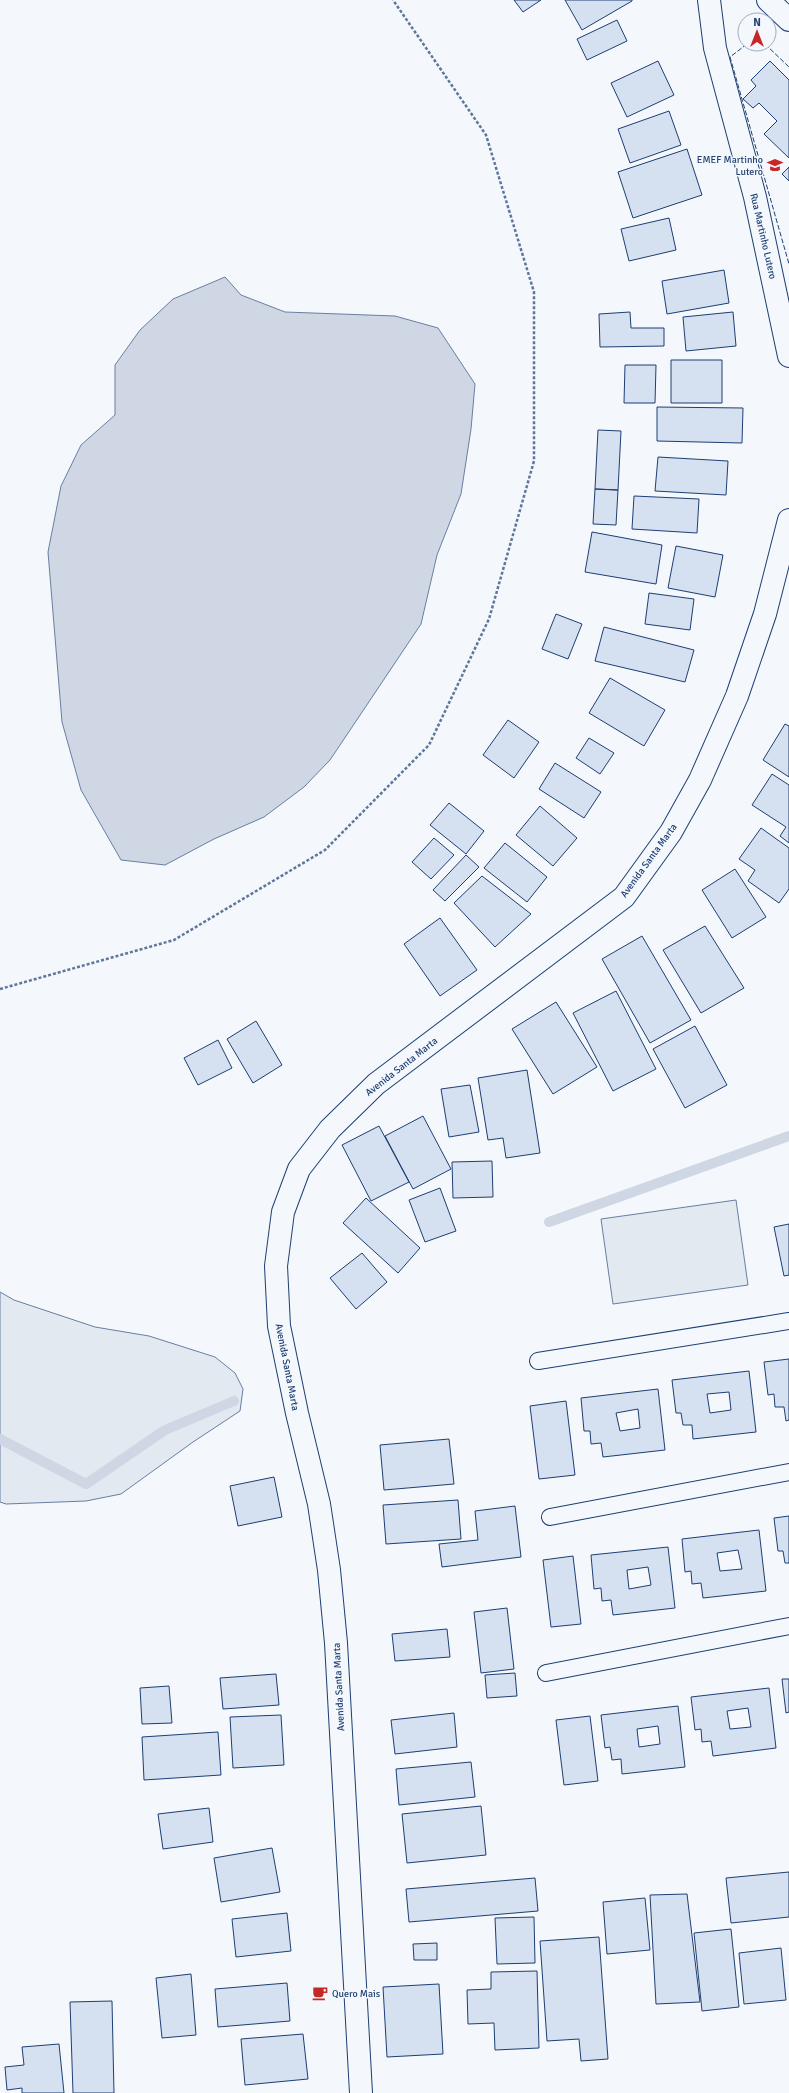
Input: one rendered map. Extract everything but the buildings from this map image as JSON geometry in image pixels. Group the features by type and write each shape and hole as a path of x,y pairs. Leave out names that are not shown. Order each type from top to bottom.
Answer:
{"street":[{"name":"Rua Martinho Lutero","path":"708,0 715,48 749,174 777,292 789,356"},
{"path":"768,0 789,20"},
{"name":"Avenida Santa Marta","path":"361,2093 336,1643 329,1570 318,1504 279,1326 276,1266 283,1212 300,1169 330,1129 376,1084 624,897 671,832 700,780 737,696 784,560 789,520"}],"lane":[{"path":"538,1360 789,1321"},
{"path":"550,1517 789,1472"},
{"path":"546,1673 789,1626"}],"path":[{"path":"0,989 174,940 325,850 429,745 489,619 534,461 534,292 486,135 393,0"}],"shaded area":[{"path":"225,277 241,295 285,312 395,316 438,328 475,384 471,429 461,494 437,555 421,624 330,760 304,787 264,817 214,839 165,865 121,860 81,790 62,722 48,552 61,486 81,445 115,415 115,365 140,330 173,299"},
{"path":"736,1200 748,1285 613,1304 601,1219"},
{"path":"0,1292 14,1300 95,1327 149,1336 215,1357 235,1373 243,1389 240,1411 193,1442 121,1494 86,1501 6,1504 0,1502"}],"waterway":[{"path":"549,1222 789,1136"},
{"path":"0,1439 86,1484 165,1430 234,1401"}],"fence":[{"path":"737,52 730,57 789,264"},
{"path":"773,52 789,67"}],"place":[{"name":"EMEF Martinho Lutero","path":"775,165"},
{"name":"Quero Mais","path":"320,1993"}]}
